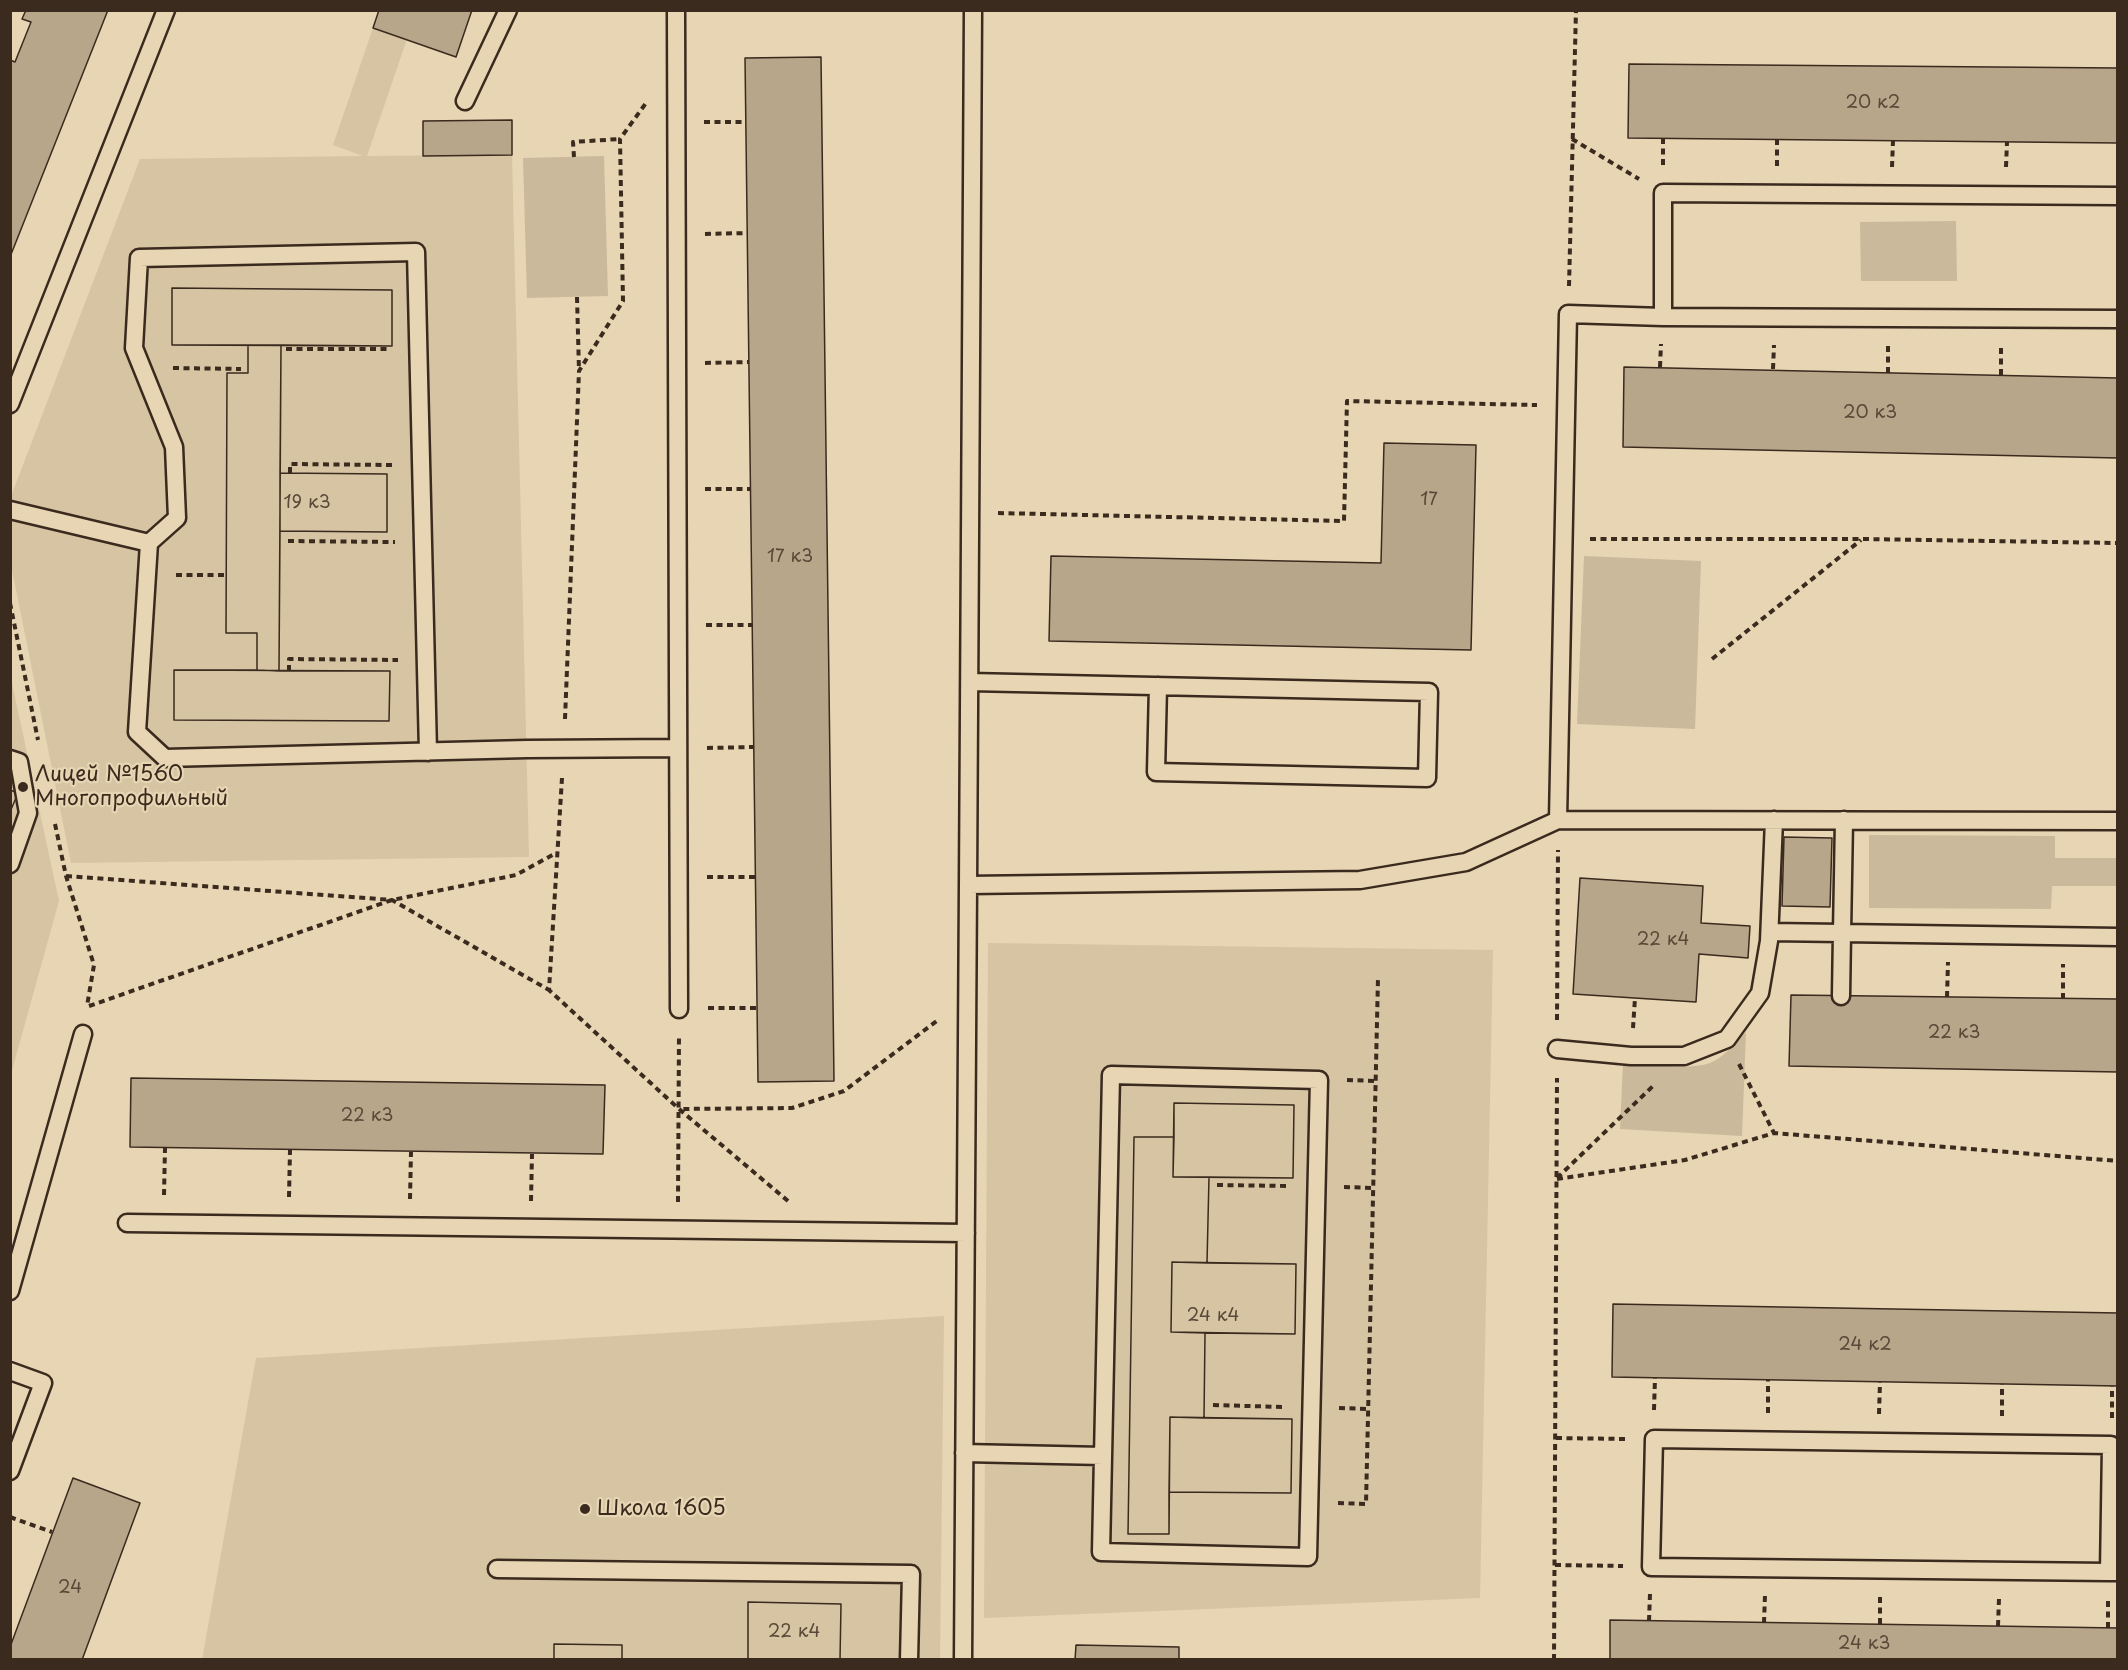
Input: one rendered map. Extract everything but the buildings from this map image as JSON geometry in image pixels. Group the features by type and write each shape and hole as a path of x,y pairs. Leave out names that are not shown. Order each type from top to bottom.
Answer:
{"lane":[{"path":"10,404 166,10"},
{"path":"465,100 508,10"},
{"path":"676,10 679,1009"},
{"path":"963,1659 973,10"},
{"path":"1663,317 1663,193 2118,196"},
{"path":"428,752 416,252 139,258 134,348 174,447 177,518 148,543 137,732 165,758 678,748"},
{"path":"1558,820 1568,314 1663,317 2118,320"},
{"path":"10,510 148,543"},
{"path":"970,682 1158,686 1429,692 1426,778 1156,772 1158,686"},
{"path":"10,759 19,762 28,813 10,864"},
{"path":"968,885 1360,880 1466,862 1558,820 2118,821"},
{"path":"1557,1048 1631,1056 1684,1056 1726,1039 1760,993 1770,932 1774,820"},
{"path":"1841,996 1844,820"},
{"path":"1770,932 2118,938"},
{"path":"10,1291 83,1034"},
{"path":"1112,1075 1319,1080 1310,1502 1308,1557 1101,1552 1112,1075"},
{"path":"127,1223 966,1233"},
{"path":"10,1371 43,1383 10,1471"},
{"path":"1654,1439 2111,1445 2113,1572 1651,1567 1654,1439"},
{"path":"964,1453 1103,1456"},
{"path":"497,1569 910,1574 909,1659"}],"path":[{"path":"1568,314 1576,10"},
{"path":"579,371 623,301 620,139 676,61"},
{"path":"677,123 746,122"},
{"path":"1663,138 1663,193"},
{"path":"574,157 573,142 620,139"},
{"path":"1572,139 1663,193"},
{"path":"677,234 748,233"},
{"path":"549,990 563,749 579,371 577,297"},
{"path":"286,349 418,350"},
{"path":"677,363 749,362"},
{"path":"142,368 241,369"},
{"path":"970,512 1344,521 1347,401 1566,406"},
{"path":"290,473 290,464 421,465"},
{"path":"677,490 751,489"},
{"path":"1564,539 1862,539 2118,543"},
{"path":"1712,659 1862,539"},
{"path":"288,541 422,542"},
{"path":"147,574 226,575"},
{"path":"678,626 753,625"},
{"path":"289,671 289,659 425,660"},
{"path":"678,748 754,747"},
{"path":"1554,1659 1558,820"},
{"path":"87,1006 392,900 516,875 557,852"},
{"path":"66,876 392,900 549,990 678,1109 823,1231"},
{"path":"679,877 756,877"},
{"path":"1310,1502 1366,1504 1378,978"},
{"path":"678,1109 792,1108 844,1092 967,998"},
{"path":"677,1229 679,1009 757,1008"},
{"path":"1726,1039 1774,1133"},
{"path":"1557,1179 1684,1056"},
{"path":"1557,1179 1685,1160 1774,1133 2118,1161"},
{"path":"164,1224 165,1148"},
{"path":"289,1225 290,1150"},
{"path":"410,1227 411,1152"},
{"path":"531,1228 532,1154"},
{"path":"1556,1438 1654,1439 1654,1378"},
{"path":"10,1517 52,1532"},
{"path":"1555,1565 1651,1567 1649,1621"}],"shaded area":[{"path":"373,28 407,39 367,156 512,155 529,857 71,863 11,565 10,499 140,159 363,156 333,145"},
{"path":"604,156 608,296 527,298 523,158"},
{"path":"1956,221 1957,281 1861,281 1860,222"},
{"path":"1584,556 1701,561 1695,729 1577,724"},
{"name":"Лицей №1560 Многопрофильный","path":"10,674 59,901 11,1074 10,1074"},
{"path":"1869,835 2055,836 2055,858 2117,858 2117,886 2052,886 2051,909 1869,908"},
{"path":"988,943 1493,950 1480,1598 984,1618"},
{"path":"1746,1032 1742,1136 1620,1129 1623,1062 1677,1067 1707,1064 1723,1055"},
{"name":"Школа 1605","path":"944,1316 940,1659 202,1660 256,1358"}],"place":[{"name":"Лицей №1560 Многопрофильный","path":"23,787"},
{"name":"Школа 1605","path":"585,1509"}]}
